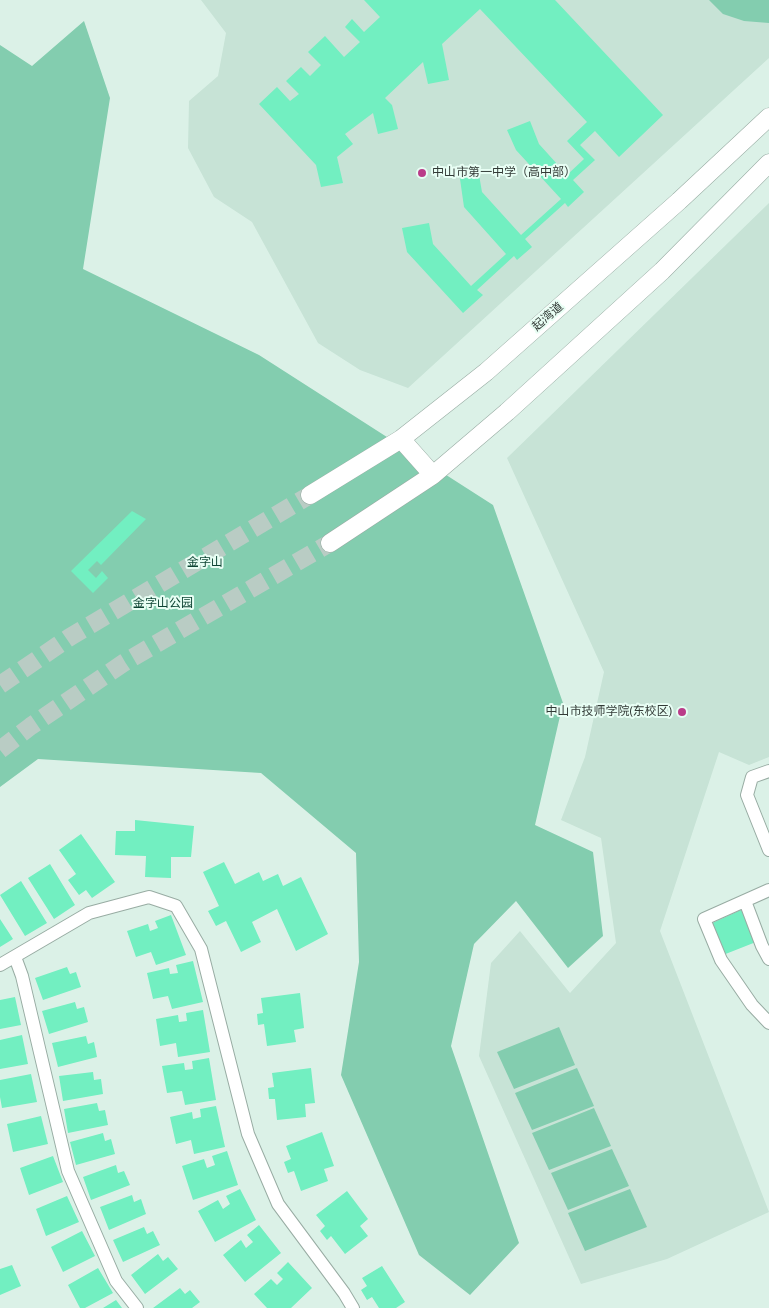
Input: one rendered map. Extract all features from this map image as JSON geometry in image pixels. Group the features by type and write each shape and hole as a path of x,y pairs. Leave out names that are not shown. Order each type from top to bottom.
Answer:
{"main road":[{"name":"起湾道","path":"310,495 401,439 486,372 679,201 769,117"},
{"path":"330,543 433,475 507,412 662,272 769,163"},
{"path":"401,439 433,475"}],"street":[{"path":"769,771 752,777 747,795 769,850"},
{"path":"769,890 704,919 721,960 752,1005 769,1023"},
{"path":"0,965 89,913 149,896 176,906 201,949 248,1134 278,1204 353,1308"},
{"path":"745,901 762,946 769,958"},
{"path":"15,957 22,976 68,1171 116,1280 137,1308"}],"shaded area":[{"name":"中山市第一中学（高中部）","path":"201,0 769,0 769,58 408,388 360,370 318,343 252,222 214,197 188,148 189,101 218,76 226,33"},
{"name":"中山市技师学院(东校区)","path":"769,203 769,757 749,765 719,752 660,931 769,1212 667,1259 581,1284 479,1056 491,963 520,931 570,993 616,943 601,838 561,820 585,757 604,672 507,458"}],"green space":[{"path":"709,0 769,0 769,23 744,21 723,14"},
{"name":"金字山","path":"84,21 110,98 83,269 259,355 493,505 563,703 535,825 593,852 603,936 568,968 516,901 474,944 451,1046 519,1243 470,1295 419,1255 341,1075 359,962 356,853 261,773 38,759 0,787 0,45 32,66"},
{"path":"559,1027 575,1065 514,1089 497,1052"},
{"path":"577,1068 594,1106 532,1130 515,1093"},
{"path":"594,1108 611,1146 549,1170 532,1133"},
{"path":"612,1149 629,1186 568,1210 551,1173"},
{"path":"630,1189 647,1227 585,1251 568,1213"}],"building":[{"path":"364,0 555,0 663,115 619,157 595,131 580,145 595,160 573,180 584,192 568,207 565,203 525,239 532,247 517,260 514,256 477,290 483,295 463,313 407,252 402,228 429,223 433,244 471,286 506,254 464,207 459,172 478,169 482,192 521,235 561,199 516,150 507,130 530,121 539,144 567,175 584,159 567,141 587,122 480,9 442,44 449,80 428,84 423,62 385,98 392,105 398,129 378,134 373,113 345,134 353,144 337,157 343,183 321,187 316,165 259,104 277,87 290,101 299,94 286,81 301,67 310,76 321,65 308,52 325,36 344,57 360,42 345,27 352,19 364,32 380,17"},
{"path":"132,511 146,519 101,565 97,561 88,570 96,578 102,571 108,578 93,593 71,571"},
{"path":"135,820 194,826 191,857 171,857 171,878 145,877 146,856 115,855 116,831 135,831"},
{"path":"81,834 115,882 92,898 86,890 79,895 68,880 76,874 59,850"},
{"path":"224,862 235,884 259,872 263,881 278,874 283,886 301,877 328,934 296,951 277,909 252,922 261,942 241,952 226,921 216,926 208,911 219,906 203,872"},
{"path":"50,864 75,905 54,919 28,878"},
{"path":"21,881 47,923 25,936 0,895"},
{"path":"743,909 756,942 723,955 710,924"},
{"path":"171,915 186,955 156,965 151,952 136,957 127,931 148,924 150,931 158,928 155,921"},
{"path":"0,919 13,939 0,947"},
{"path":"193,961 203,1002 172,1009 168,996 153,999 147,973 169,968 170,974 178,973 176,965"},
{"path":"67,967 70,974 76,972 81,987 43,1000 35,978"},
{"path":"300,993 304,1028 294,1030 296,1042 267,1046 264,1024 258,1025 257,1014 263,1013 261,998"},
{"path":"15,997 21,1025 0,1029 0,1000"},
{"path":"75,1002 77,1009 84,1007 88,1022 49,1034 42,1011"},
{"path":"203,1010 210,1052 178,1057 176,1043 160,1046 156,1019 178,1015 179,1022 187,1021 186,1013"},
{"path":"22,1035 28,1064 0,1069 0,1040"},
{"path":"86,1036 88,1044 94,1042 97,1057 58,1067 52,1043"},
{"path":"209,1058 216,1100 185,1105 182,1091 167,1093 162,1066 184,1063 185,1070 193,1069 192,1061"},
{"path":"311,1068 315,1103 305,1104 306,1117 277,1120 275,1099 269,1099 268,1088 274,1087 272,1073"},
{"path":"93,1072 94,1080 101,1079 103,1094 63,1101 59,1076"},
{"path":"31,1074 37,1102 2,1108 0,1080"},
{"path":"97,1103 99,1111 105,1110 108,1125 68,1133 64,1109"},
{"path":"216,1106 225,1147 194,1154 191,1140 176,1144 170,1117 192,1112 193,1119 201,1117 200,1109"},
{"path":"41,1116 48,1144 13,1152 7,1124"},
{"path":"322,1132 334,1166 324,1169 328,1181 301,1191 294,1171 288,1173 284,1162 291,1159 286,1146"},
{"path":"103,1133 105,1141 111,1139 115,1154 76,1165 70,1142"},
{"path":"227,1151 238,1185 193,1200 182,1166 204,1159 207,1168 215,1165 212,1156"},
{"path":"53,1156 63,1182 29,1195 20,1168"},
{"path":"116,1165 118,1173 124,1171 130,1185 91,1200 83,1177"},
{"path":"240,1189 256,1220 215,1242 198,1211 218,1200 223,1209 230,1204 226,1196"},
{"path":"347,1191 368,1219 360,1226 368,1236 345,1254 331,1236 327,1240 320,1231 325,1226 316,1215"},
{"path":"132,1195 134,1202 141,1199 146,1214 109,1230 100,1207"},
{"path":"67,1196 79,1222 46,1236 36,1209"},
{"path":"259,1225 281,1253 245,1282 223,1255 241,1240 246,1248 253,1242 247,1235"},
{"path":"144,1227 147,1234 153,1231 160,1245 123,1262 113,1240"},
{"path":"82,1231 95,1256 63,1272 51,1247"},
{"path":"158,1254 163,1261 168,1257 178,1269 145,1294 131,1275"},
{"path":"288,1262 312,1288 291,1308 267,1308 254,1294 271,1279 277,1285 283,1279 277,1273"},
{"path":"12,1265 21,1286 0,1295 0,1269"},
{"path":"382,1266 405,1302 396,1308 379,1308 372,1297 367,1300 361,1290 367,1286 362,1278"},
{"path":"98,1268 113,1293 85,1308 80,1308 68,1285"},
{"path":"180,1288 185,1294 190,1290 200,1302 192,1308 153,1308"},
{"path":"116,1300 122,1308 103,1308"}],"tunnel":[{"path":"0,685 70,637 310,495"},
{"path":"0,750 31,726 125,662 330,543"}],"place":[{"name":"中山市第一中学（高中部）","path":"422,173"},
{"name":"中山市技师学院(东校区)","path":"682,712"}],"park label":[{"name":"金字山公园","path":"163,604"}]}
